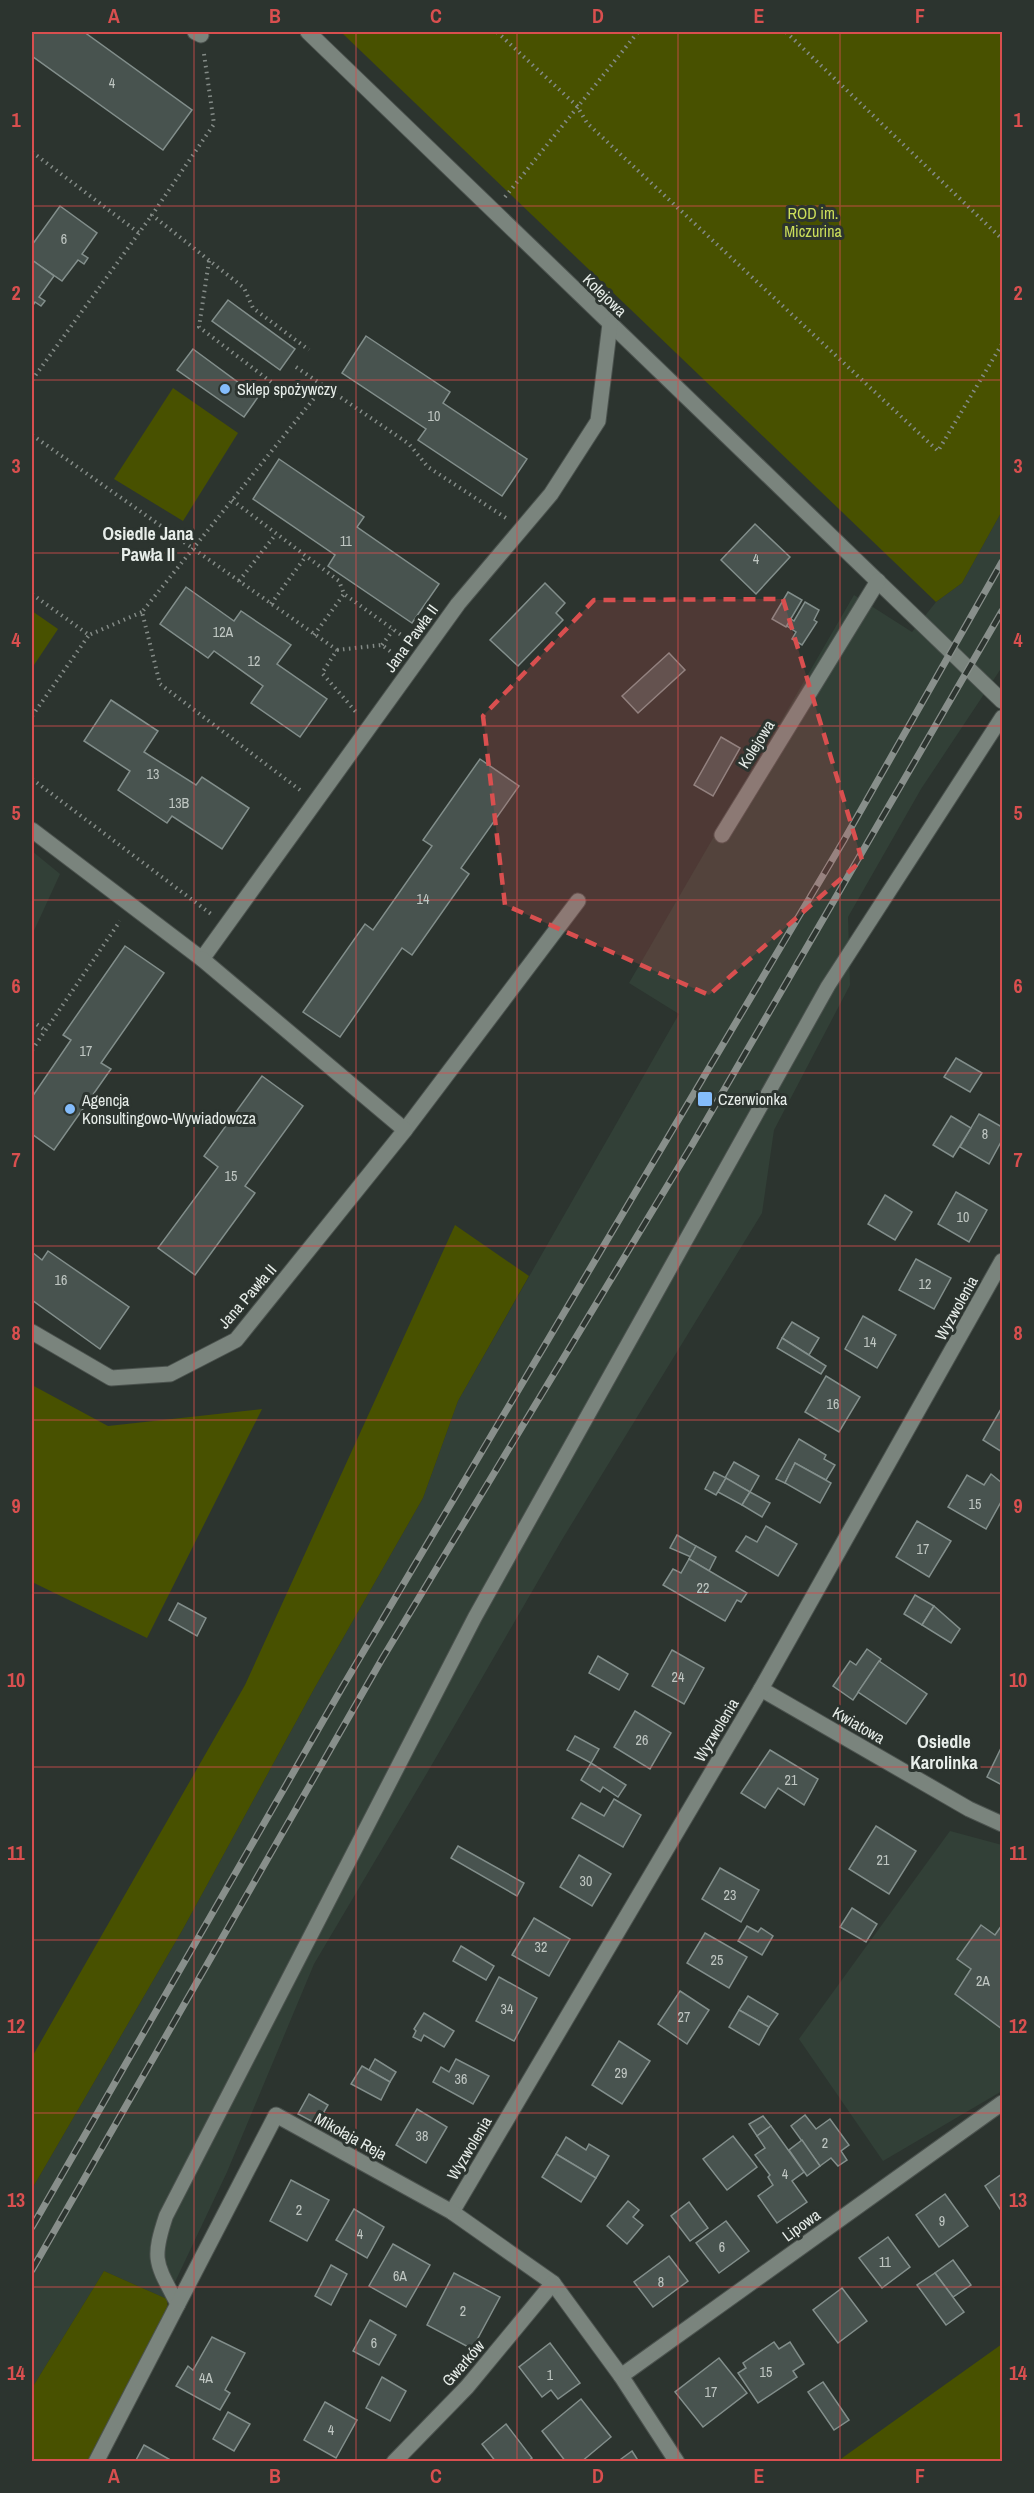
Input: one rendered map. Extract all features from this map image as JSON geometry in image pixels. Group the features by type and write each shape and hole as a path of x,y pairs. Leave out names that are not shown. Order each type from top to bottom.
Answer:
{"street":[{"name":"Kolejowa","path":"308,32 1002,701"},
{"name":"Jana Pawła II","path":"202,959 458,604 551,494 598,421 610,324"},
{"name":"Kolejowa","path":"722,835 878,581"},
{"path":"32,830 202,959 405,1130"},
{"name":"Jana Pawła II","path":"32,1332 111,1378 170,1374 236,1340 405,1130 578,901"},
{"name":"Wyzwolenia","path":"452,2212 761,1689 1002,1261"},
{"name":"Kwiatowa","path":"761,1689 969,1809 1002,1824"},
{"name":"Lipowa","path":"621,2376 1002,2103"},
{"name":"Mikołaja Reja","path":"96,2462 276,2115 452,2212 553,2283 621,2376 677,2462"},
{"name":"Gwarków","path":"394,2462 467,2387 553,2283"}],"lane":[{"path":"178,2305 161,2273 156,2256 166,2216 469,1628 828,987 1002,717"}],"path":[{"path":"497,32 577,106 587,123 938,451 1002,344"},
{"path":"493,211 638,32"},
{"path":"786,32 1002,239"},
{"path":"32,380 152,215 214,124 198,33"},
{"path":"32,152 139,233"},
{"path":"152,215 244,288 253,308 309,350"},
{"path":"209,260 199,327 279,388"},
{"path":"296,367 409,444 428,467 522,528"},
{"path":"32,716 89,635 142,612 324,386"},
{"path":"32,435 336,650 382,645 412,668"},
{"path":"232,500 339,581 344,594 424,651"},
{"path":"239,581 276,534"},
{"path":"270,604 306,556"},
{"path":"32,594 89,635"},
{"path":"314,635 344,594"},
{"path":"142,612 160,684 315,802"},
{"path":"382,645 393,630"},
{"path":"336,650 321,673 369,727"},
{"path":"32,779 226,925"},
{"path":"32,1050 131,906"},
{"path":"32,1021 45,1030"}],"highlighted area":[{"path":"783,599 862,860 709,995 505,905 483,716 594,600"}],"shaded area":[{"path":"1002,511 1002,667 921,789 848,917 850,985 774,1130 762,1213 563,1538 314,1964 227,2172 167,2299 104,2271 32,2388 32,2189 183,1929 314,1689 423,1498 458,1401 679,1014 629,983 854,595 912,632 936,602 962,583"},
{"path":"32,851 60,874 32,935"},
{"path":"950,1831 1002,1845 1002,2091 883,2161 799,2039"}],"green space":[{"name":"ROD im. Miczurina","path":"341,32 1002,32 1002,511 962,583 936,602"},
{"path":"173,388 238,433 183,521 114,479"},
{"path":"32,611 58,629 32,668"},
{"path":"455,1225 529,1276 458,1401 423,1498 314,1689 183,1929 32,2189 32,2057 245,1685"},
{"path":"32,1385 108,1426 262,1409 147,1638 32,1582"},
{"path":"104,2271 167,2299 168,2309 89,2461 32,2461 32,2388"},
{"path":"1002,2344 1002,2461 838,2461"}],"building":[{"path":"32,32 84,32 192,110 163,150 32,56"},
{"path":"60,206 97,233 82,254 88,258 84,264 78,260 62,281 32,260 32,245"},
{"path":"32,260 54,276 39,297 45,301 41,306 35,302 32,307"},
{"path":"228,300 295,349 280,370 212,321"},
{"path":"366,336 450,392 443,403 527,459 502,496 418,440 426,429 342,373"},
{"path":"193,349 258,397 244,417 177,370"},
{"path":"279,459 364,517 357,527 439,584 412,623 328,566 335,555 253,499"},
{"path":"755,524 790,557 756,594 721,560"},
{"path":"545,583 565,603 556,613 563,620 518,666 490,640"},
{"path":"186,587 234,621 241,611 291,645 277,664 327,699 300,737 251,703 263,686 214,651 208,658 160,624"},
{"path":"788,592 802,600 786,627 772,619"},
{"path":"805,602 819,610 814,620 817,622 802,645 792,639 796,632 787,626 791,619 794,621"},
{"path":"669,653 685,670 638,713 622,696"},
{"path":"111,700 158,731 144,752 196,785 202,777 249,808 222,849 172,816 167,823 118,790 130,771 84,741"},
{"path":"721,737 740,748 713,796 694,785"},
{"path":"480,759 519,786 461,868 469,874 412,955 402,948 340,1037 303,1012 365,924 373,930 432,846 423,840"},
{"path":"125,946 164,973 101,1063 111,1069 54,1150 32,1134 32,1097 71,1040 63,1035"},
{"path":"956,1058 982,1073 970,1092 944,1077"},
{"path":"262,1076 303,1106 245,1186 255,1193 195,1275 158,1248 218,1167 204,1156"},
{"path":"979,1114 1002,1127 1002,1140 989,1164 960,1147"},
{"path":"951,1116 971,1128 953,1157 933,1145"},
{"path":"956,1192 987,1210 969,1242 938,1224"},
{"path":"885,1195 912,1212 895,1240 868,1224"},
{"path":"48,1251 129,1307 100,1349 32,1300 32,1252 42,1260"},
{"path":"916,1259 951,1278 934,1309 899,1290"},
{"path":"863,1316 896,1335 877,1368 845,1349"},
{"path":"792,1322 819,1338 809,1355 782,1338"},
{"path":"782,1338 826,1366 821,1374 777,1348"},
{"path":"826,1376 860,1397 839,1432 805,1412"},
{"path":"1002,1410 1002,1452 983,1440"},
{"path":"799,1439 826,1455 824,1459 835,1465 826,1480 795,1463 785,1483 776,1479"},
{"path":"734,1462 759,1476 750,1492 725,1478"},
{"path":"795,1463 831,1483 820,1503 785,1483"},
{"path":"714,1472 726,1478 716,1495 705,1489"},
{"path":"991,1474 1002,1483 1002,1500 986,1529 948,1507 967,1475 984,1485"},
{"path":"726,1478 750,1492 742,1505 718,1492"},
{"path":"750,1492 770,1503 762,1517 742,1505"},
{"path":"917,1521 951,1541 929,1577 896,1557"},
{"path":"766,1526 797,1544 778,1576 736,1551 746,1536 757,1542"},
{"path":"677,1535 696,1546 691,1557 670,1548"},
{"path":"696,1546 716,1557 709,1571 689,1559"},
{"path":"689,1559 747,1593 741,1602 737,1600 725,1621 663,1585 673,1569 681,1573"},
{"path":"915,1595 934,1606 922,1625 904,1614"},
{"path":"178,1603 206,1618 197,1636 169,1620"},
{"path":"934,1606 960,1629 951,1643 922,1625"},
{"path":"867,1649 881,1659 853,1700 833,1686 850,1661 856,1665"},
{"path":"672,1650 704,1668 684,1704 652,1686"},
{"path":"598,1656 628,1674 619,1690 589,1673"},
{"path":"879,1661 927,1694 906,1724 858,1692"},
{"path":"635,1711 671,1733 650,1769 614,1747"},
{"path":"575,1736 599,1749 591,1763 567,1750"},
{"path":"1002,1746 1002,1785 987,1777"},
{"path":"770,1750 818,1779 804,1805 778,1788 765,1808 741,1793"},
{"path":"591,1763 626,1785 618,1797 603,1787 600,1792 581,1780"},
{"path":"614,1799 641,1815 623,1847 572,1818 581,1803 604,1816"},
{"path":"876,1826 916,1851 889,1894 849,1869"},
{"path":"458,1846 524,1883 517,1896 451,1858"},
{"path":"579,1855 611,1874 592,1906 560,1887"},
{"path":"720,1868 759,1890 741,1922 702,1899"},
{"path":"852,1908 877,1924 866,1942 840,1927"},
{"path":"534,1918 570,1939 549,1976 512,1955"},
{"path":"981,1925 995,1935 1002,1925 1002,2029 955,1994 971,1969 957,1959"},
{"path":"747,1926 758,1932 761,1928 773,1936 762,1955 738,1941"},
{"path":"705,1933 747,1957 729,1988 687,1963"},
{"path":"461,1946 494,1966 486,1980 453,1961"},
{"path":"499,1977 537,1998 514,2041 476,2021"},
{"path":"680,1991 709,2010 687,2044 658,2024"},
{"path":"748,1996 778,2014 769,2027 739,2010"},
{"path":"739,2010 769,2027 759,2045 729,2027"},
{"path":"424,2013 454,2031 444,2047 424,2035 421,2041 413,2037 416,2031 414,2029"},
{"path":"619,2041 650,2061 622,2104 592,2085"},
{"path":"375,2059 396,2072 390,2082 369,2070"},
{"path":"456,2059 489,2076 473,2104 433,2082 441,2067 449,2072"},
{"path":"362,2066 390,2082 381,2100 351,2084"},
{"path":"309,2094 328,2105 317,2124 298,2114"},
{"path":"417,2109 447,2127 426,2163 396,2145"},
{"path":"805,2115 816,2129 830,2119 849,2145 841,2151 847,2160 838,2166 831,2158 820,2166 791,2126"},
{"path":"763,2116 771,2126 757,2136 749,2124"},
{"path":"771,2126 804,2172 792,2181 807,2202 777,2223 758,2196 773,2185 768,2177 770,2175 755,2155 765,2148 757,2136"},
{"path":"733,2136 757,2167 727,2190 703,2159"},
{"path":"566,2137 586,2150 589,2144 609,2156 596,2178 556,2154"},
{"path":"802,2140 820,2166 807,2176 789,2150"},
{"path":"556,2154 596,2178 581,2202 542,2177"},
{"path":"1002,2174 1002,2212 985,2186"},
{"path":"291,2180 329,2200 307,2241 270,2221"},
{"path":"945,2194 968,2226 939,2247 916,2215"},
{"path":"628,2201 639,2210 633,2217 643,2225 627,2244 607,2226"},
{"path":"689,2202 708,2228 690,2241 671,2216"},
{"path":"354,2209 384,2227 367,2258 336,2240"},
{"path":"726,2221 749,2251 719,2273 696,2243"},
{"path":"888,2237 910,2267 882,2288 859,2258"},
{"path":"393,2244 430,2265 406,2307 369,2286"},
{"path":"669,2256 688,2281 653,2307 634,2282"},
{"path":"953,2260 971,2285 953,2297 935,2273"},
{"path":"331,2265 347,2274 331,2305 315,2296"},
{"path":"454,2273 500,2297 472,2349 427,2325"},
{"path":"935,2273 964,2312 946,2325 917,2285"},
{"path":"842,2288 867,2321 838,2343 813,2310"},
{"path":"370,2320 396,2335 379,2365 353,2351"},
{"path":"212,2337 245,2353 225,2390 230,2393 220,2410 176,2386 188,2366 193,2370"},
{"path":"774,2342 779,2349 790,2342 804,2364 793,2371 797,2377 758,2403 738,2373 746,2368 743,2363"},
{"path":"550,2343 580,2383 558,2399 551,2390 542,2397 519,2367"},
{"path":"719,2358 747,2393 703,2427 675,2392"},
{"path":"382,2377 406,2391 390,2421 366,2408"},
{"path":"823,2382 849,2420 834,2430 808,2392"},
{"path":"581,2399 611,2437 581,2462 566,2462 542,2431"},
{"path":"325,2402 357,2420 336,2458 304,2440"},
{"path":"228,2412 250,2424 234,2451 213,2439"},
{"path":"506,2424 532,2458 527,2462 496,2462 482,2444"},
{"path":"144,2445 174,2462 135,2462"},
{"path":"632,2451 639,2462 617,2462"}],"railway":[{"path":"32,2227 343,1686 844,840 1002,562"},
{"path":"32,2270 382,1659 692,1145 1002,611"}],"place":[{"name":"Sklep spożywczy","path":"225,389"},
{"name":"Czerwionka","path":"705,1099"},
{"name":"Agencja Konsultingowo-Wywiadowcza","path":"70,1109"}],"district":[{"name":"Osiedle Jana Pawła II","path":"148,544"},
{"name":"Osiedle Karolinka","path":"944,1752"}]}
